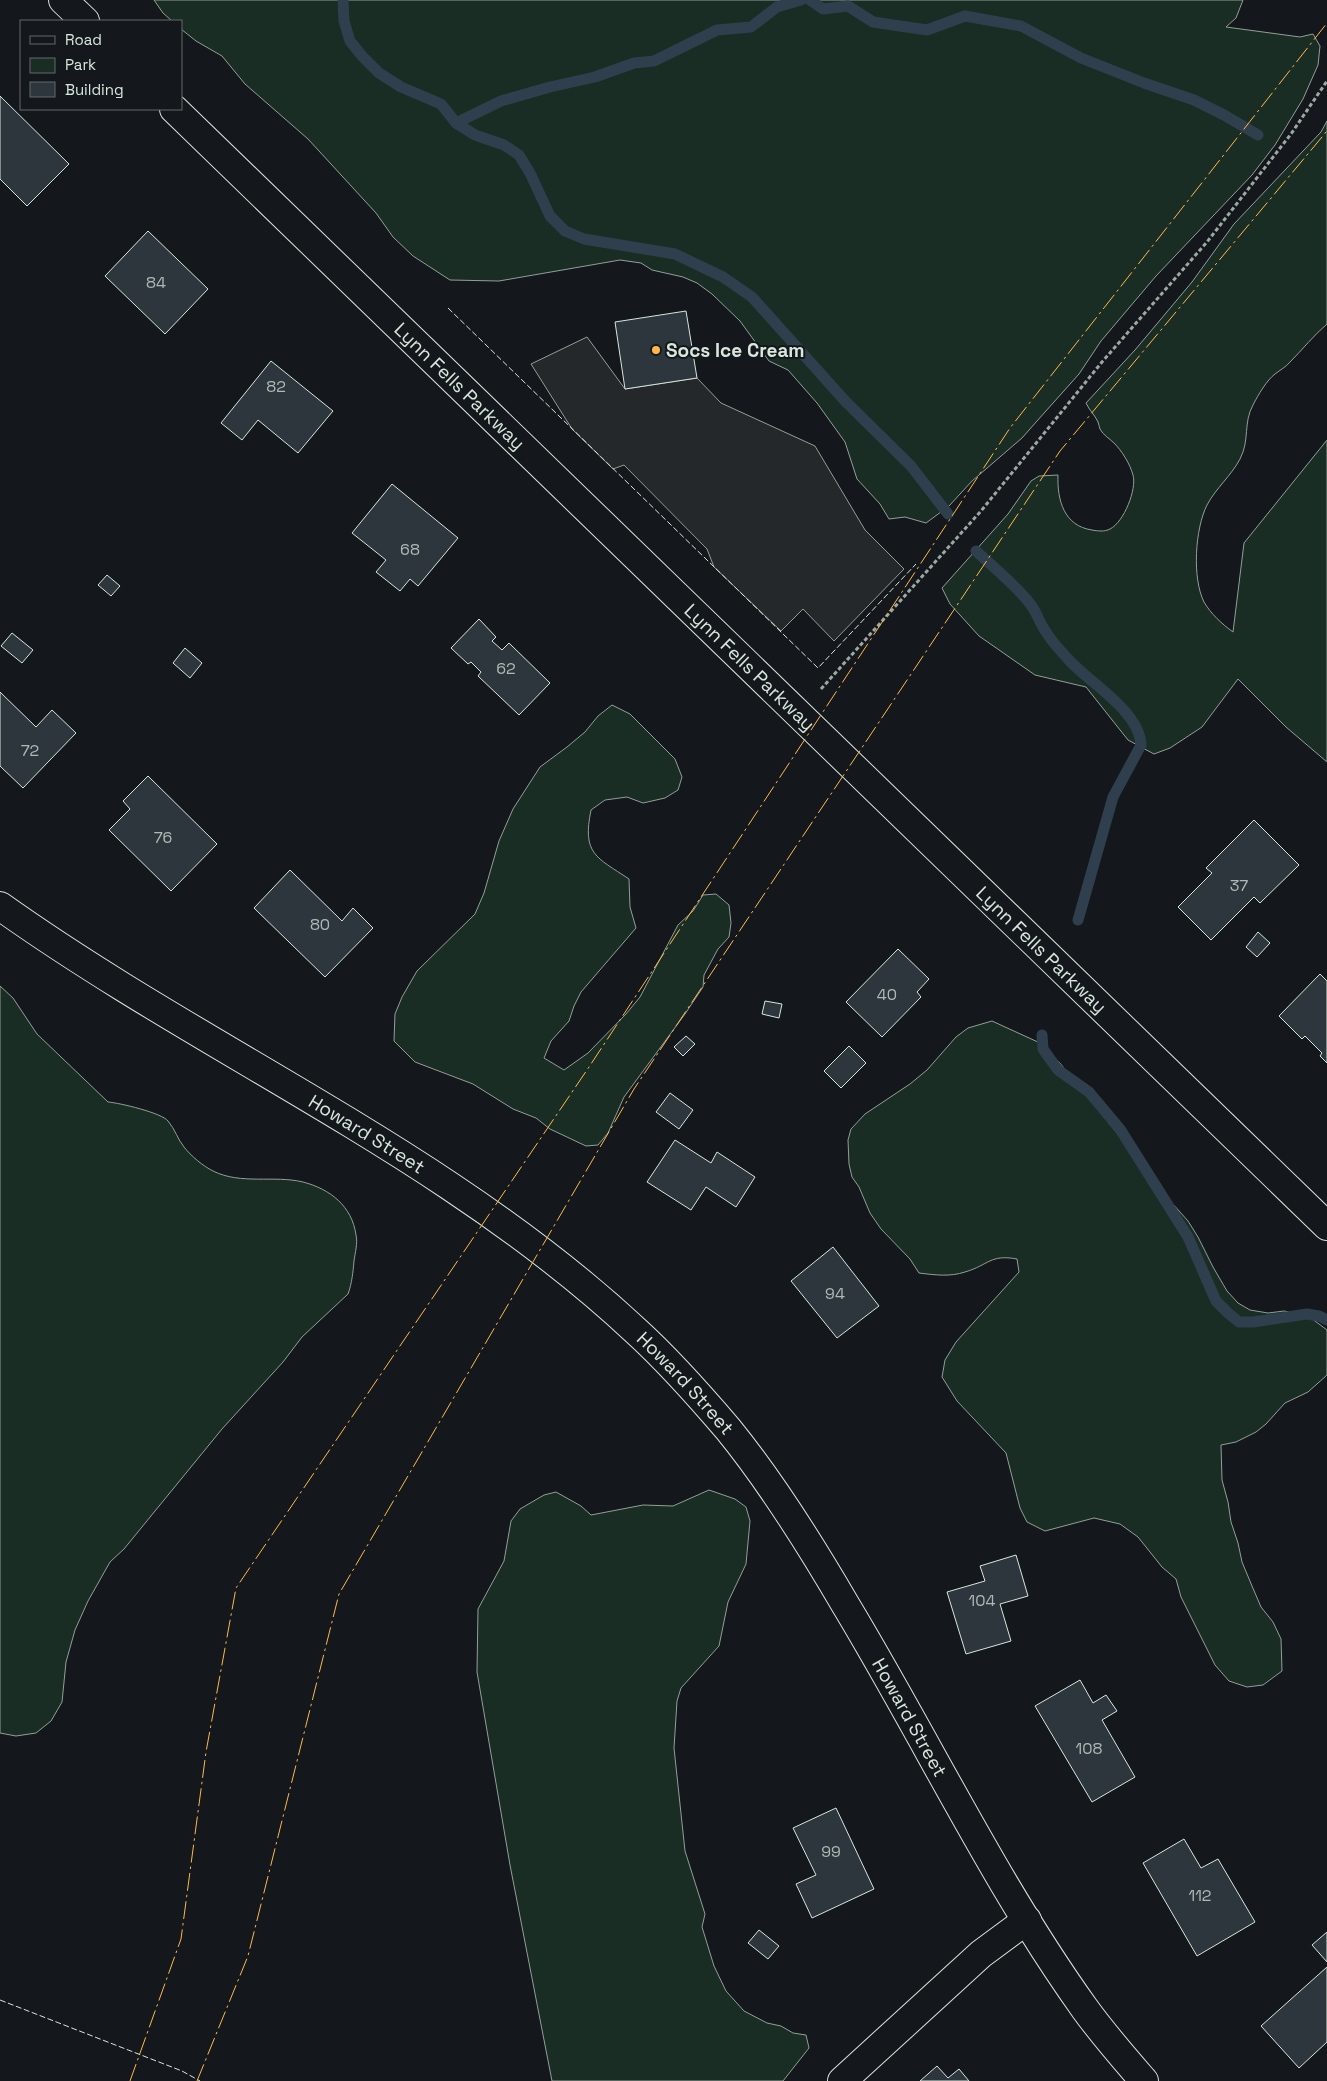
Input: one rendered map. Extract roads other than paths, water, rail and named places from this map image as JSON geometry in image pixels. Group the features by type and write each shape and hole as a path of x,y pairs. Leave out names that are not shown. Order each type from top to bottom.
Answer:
{"street":[{"path":"63,0 83,20"},
{"name":"Lynn Fells Parkway","path":"175,110 1327,1226"},
{"name":"Howard Street","path":"0,906 156,1008 356,1126 470,1200 575,1278 609,1306 662,1355 728,1430 755,1464 822,1565 1027,1920 1088,2013 1144,2081"},
{"path":"842,2081 982,1954 1027,1920"}],"waterway":[{"path":"343,0 344,21 350,41 362,56 379,73 401,87 441,104 456,123 475,135 504,145 519,155 530,173 550,216 565,231 584,239 675,254 723,277 752,297 846,402 911,466 948,514"},
{"path":"456,123 501,101 595,77 634,63 654,61 717,30 751,27 777,7 801,0"},
{"path":"810,0 823,9 848,6 873,22 927,30 965,16 1021,26 1081,58 1194,100 1258,135"},
{"path":"976,551 1026,598 1056,646 1077,668 1123,709 1132,720 1138,732 1141,745 1113,797 1078,920"},
{"path":"1042,1035 1043,1049 1058,1070 1089,1092 1120,1129 1188,1237 1216,1301 1239,1322 1253,1322 1307,1314 1319,1316 1327,1320"}],"place":[{"name":"Socs Ice Cream","path":"656,350"}]}
